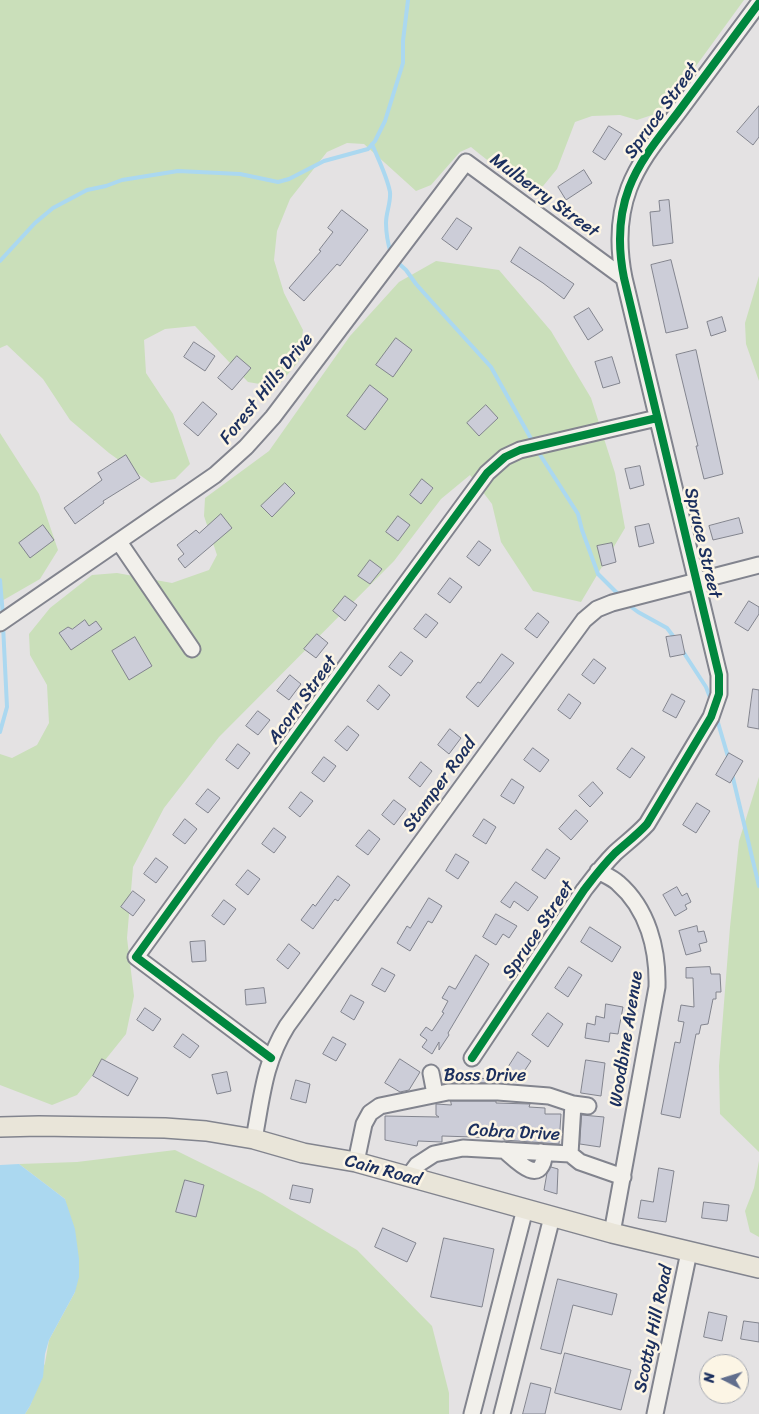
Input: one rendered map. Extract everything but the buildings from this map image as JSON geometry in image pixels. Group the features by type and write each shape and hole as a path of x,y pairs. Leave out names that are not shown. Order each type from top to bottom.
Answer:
{"main road":[{"name":"Cain Road","path":"0,1127 165,1128 206,1131 254,1139 303,1153 356,1162 612,1233 759,1268"}],"street":[{"name":"Spruce Street","path":"472,1058 598,871 647,824 714,710 719,694 719,675 624,278 620,253 620,229 624,204 635,173 643,159 759,4"},
{"name":"Mulberry Street","path":"466,162 624,278"},
{"name":"Forest Hills Drive","path":"0,623 215,475 246,448 273,417 466,162"},
{"name":"Acorn Street","path":"271,1058 136,957 382,615 493,467 505,457 520,450 657,418"},
{"path":"119,542 192,649"},
{"name":"Stamper Road","path":"254,1139 266,1074 271,1058 287,1026 584,620 597,609 612,603 759,565"},
{"name":"Woodbine Avenue","path":"598,871 618,883 639,908 652,938 657,971 657,987 612,1233"},
{"path":"431,1073 434,1094"},
{"name":"Boss Drive","path":"356,1162 364,1124 370,1113 380,1106 448,1092 498,1092 549,1096 581,1105 570,1154"},
{"name":"Cobra Drive","path":"408,1177 417,1165 434,1154 463,1148 570,1154 580,1162 623,1177"},
{"path":"472,1414 525,1209"},
{"path":"502,1414 552,1217"},
{"name":"Scotty Hill Road","path":"655,1414 689,1252"}],"green space":[{"path":"0,0 744,0 688,77 658,113 637,120 620,115 592,116 575,122 557,169 539,191 512,178 471,147 460,152 431,185 416,191 364,144 347,143 327,152 290,199 277,231 274,260 284,293 303,330 299,361 277,387 248,382 195,326 165,329 144,340 146,373 173,414 190,464 175,479 151,483 109,453 70,420 43,379 7,345 0,348"},
{"path":"436,261 499,270 551,331 591,398 615,473 625,528 581,602 533,591 501,542 492,504 470,475 441,499 394,561 219,737 164,808 133,867 127,938 134,996 126,1034 77,1095 52,1105 0,1085 0,754 12,758 37,745 49,723 47,685 30,655 29,634 50,608 92,575 117,573 172,583 209,570 217,555 204,516 205,498 269,451 350,336 399,282"},
{"path":"759,276 759,381 746,344 745,323"},
{"path":"0,433 39,494 58,550 40,579 0,602"},
{"path":"759,777 759,1152 720,1114 719,1066 739,841"},
{"path":"175,1150 262,1193 357,1250 432,1326 449,1393 449,1414 25,1414 30,1406 45,1363 49,1340 75,1292 65,1199 19,1164 77,1162"},
{"path":"759,1161 759,1237 750,1232 745,1211 754,1188"}],"water":[{"path":"19,1164 65,1199 75,1229 79,1277 75,1292 49,1340 45,1354 43,1377 30,1406 25,1414 0,1414 0,1165"}],"waterway":[{"path":"0,261 35,223 53,208 87,190 122,180 178,171 240,174 278,182 289,179 324,161 368,149 375,141 385,121 403,63 403,41 408,0"},
{"path":"372,144 389,186 390,200 386,223 391,254"},
{"path":"396,261 491,367 534,444"},
{"path":"537,450 578,514 598,574 620,596"},
{"path":"0,580 3,616"},
{"path":"626,603 667,628 676,640"},
{"path":"0,732 7,707 3,625"},
{"path":"682,650 706,687 711,700"},
{"path":"716,716 729,760"},
{"path":"732,774 759,886"}],"cycle path":[{"path":"472,1058 584,890 615,853 647,824 711,717 719,694 719,675 624,278 620,233 625,199 645,157 759,3"},
{"path":"271,1058 136,957 487,473 505,457 520,450 657,418"}]}
